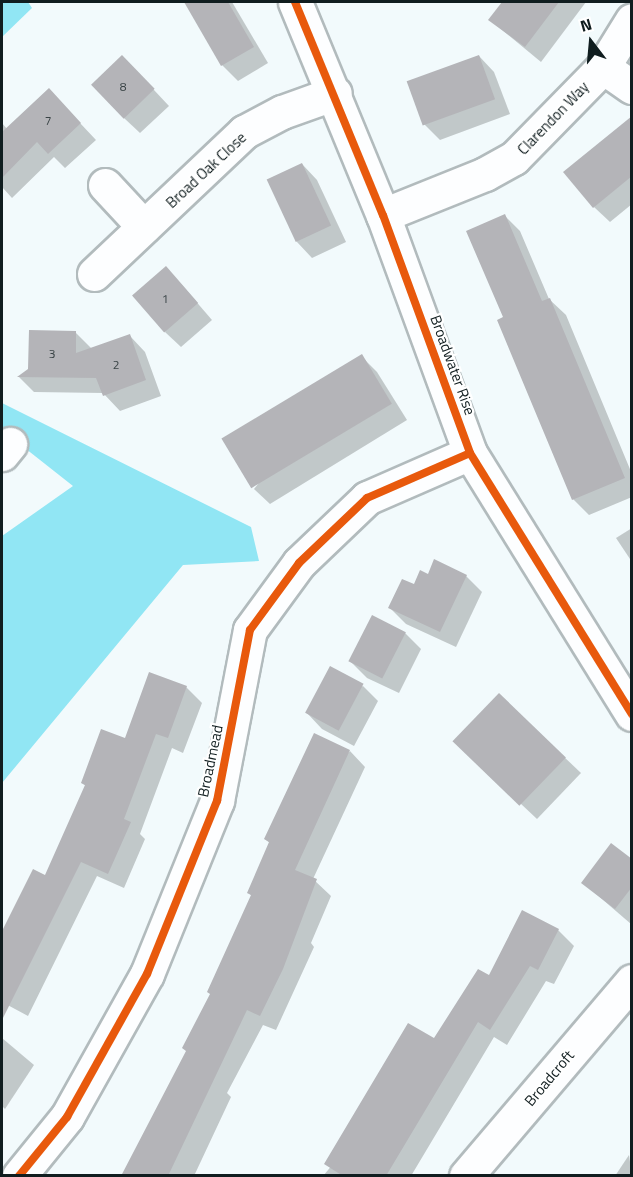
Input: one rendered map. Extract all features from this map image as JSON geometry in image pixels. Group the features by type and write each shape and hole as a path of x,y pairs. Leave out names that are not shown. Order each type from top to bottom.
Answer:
{"street":[{"name":"Broadwater Rise","path":"295,2 335,93 383,215 470,453 632,714"},
{"name":"Clarendon Way","path":"383,215 485,174 514,158 603,67 632,20"},
{"path":"603,67 632,87"},
{"name":"Broad Oak Close","path":"94,274 244,132 282,112 335,93"},
{"path":"105,185 144,227"},
{"name":"Broadmead","path":"20,1176 68,1117 147,974 217,801 250,630 298,563 367,498 470,453"},
{"name":"Broadcroft","path":"466,1176 632,981"}],"shaded area":[{"path":"2,2 28,2 32,8 2,37"},
{"path":"2,403 251,527 259,561 183,565 2,783 2,536 73,486 2,430"}],"building":[{"path":"184,2 228,2 254,47 221,66"},
{"path":"502,2 559,2 525,47 488,20"},
{"path":"122,55 155,89 124,119 91,85"},
{"path":"479,55 495,99 423,126 407,81"},
{"path":"49,88 81,123 48,154 37,142 2,178 2,132"},
{"path":"632,116 632,176 593,208 563,172"},
{"path":"302,163 331,226 296,242 267,179"},
{"path":"505,214 542,301 550,298 625,478 572,500 497,320 503,317 466,231"},
{"path":"166,266 198,303 164,333 132,296"},
{"path":"29,330 76,331 76,353 130,334 146,380 103,396 96,378 17,377 28,369"},
{"path":"362,354 392,404 251,488 221,438"},
{"path":"434,559 467,575 440,632 388,608 402,579 414,584 420,570 428,574"},
{"path":"372,615 406,632 382,679 348,661"},
{"path":"330,666 364,684 339,731 305,713"},
{"path":"149,672 187,686 168,738 156,734 124,819 131,822 108,874 81,862 2,1020 2,931 33,869 45,875 85,785 81,783 101,729 125,738"},
{"path":"499,693 566,758 519,806 452,741"},
{"path":"314,733 350,750 295,870 317,879 283,969 260,1016 247,1010 168,1176 121,1176 186,1051 182,1048 210,994 207,992 251,895 247,893 269,842 264,839"},
{"path":"611,843 632,859 632,887 615,909 581,883"},
{"path":"522,910 559,929 538,970 530,966 490,1030 478,1022 386,1176 343,1176 324,1164 408,1023 434,1038 478,969 489,975"}],"cycle path":[{"path":"295,2 383,215 470,453 632,714"},
{"path":"19,1176 67,1117 147,974 217,801 250,630 299,563 367,498 470,453"}]}
